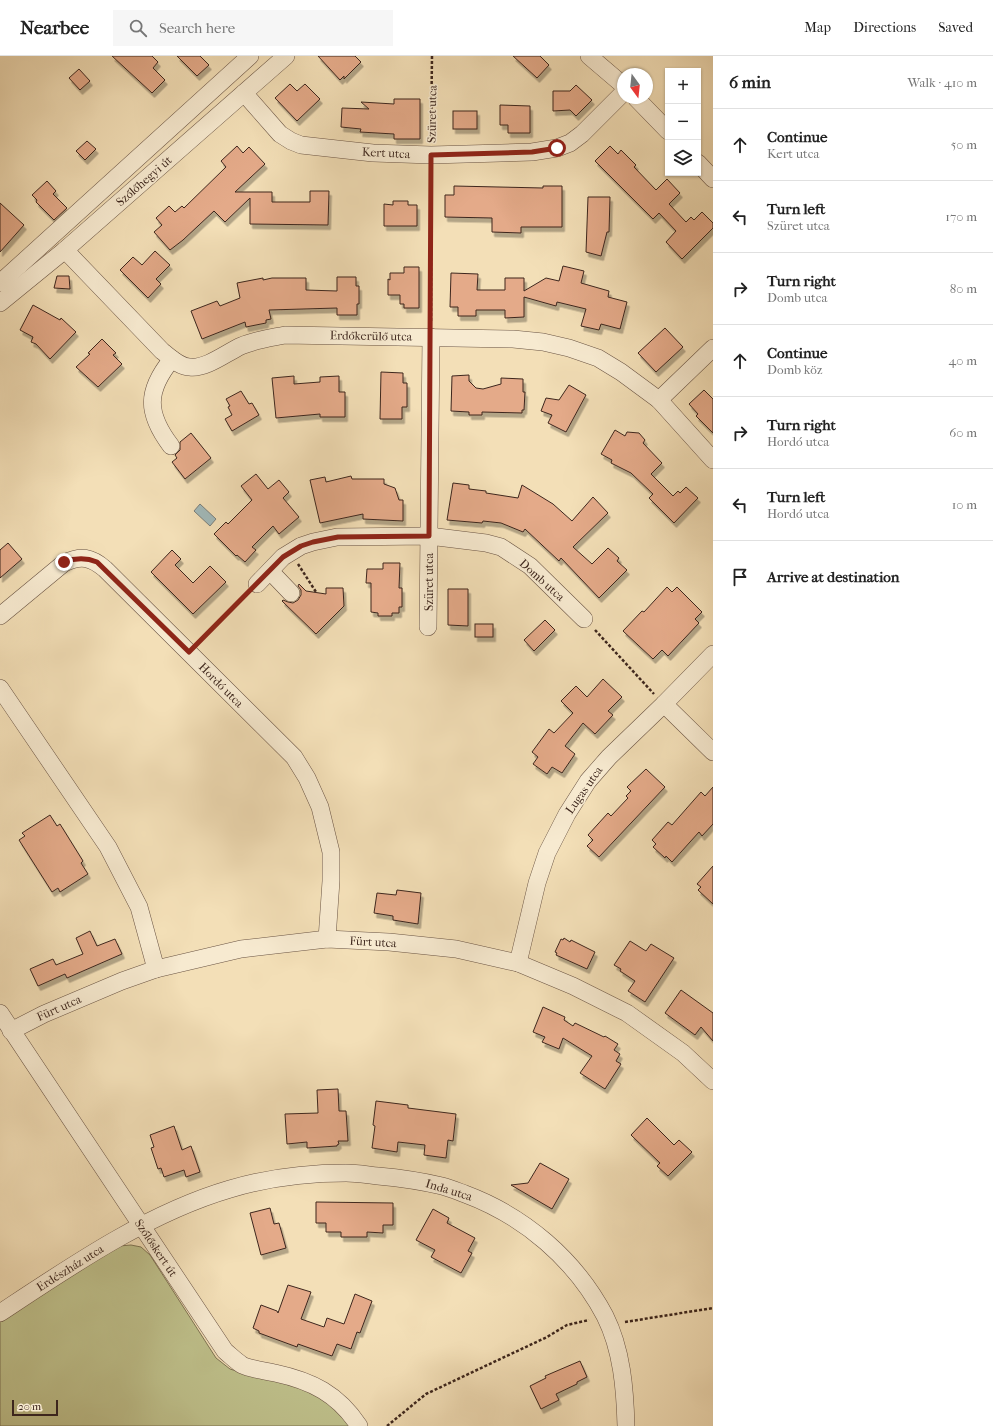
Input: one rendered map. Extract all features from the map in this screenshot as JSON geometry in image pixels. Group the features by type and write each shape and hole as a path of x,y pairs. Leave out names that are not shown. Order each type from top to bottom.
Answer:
{"street":[{"name":"Szőlőhegyi út","path":"0,283 250,56"},
{"name":"Szőlőhegyi út","path":"0,304 65,250 286,56"},
{"path":"589,56 617,80"},
{"name":"Kert utca","path":"244,93 280,134 301,145 373,153 431,155 532,152 557,148 570,143 582,134 617,99"},
{"path":"642,104 665,128"},
{"path":"701,166 713,179"},
{"name":"Erdőkerülő utca","path":"65,250 162,351 183,366 195,368 254,341 285,335 513,339 543,342 569,348 598,358 622,372 659,400 713,460"},
{"name":"Szüret utca","path":"428,627 431,337"},
{"path":"659,400 713,348"},
{"path":"171,446 162,434 156,422 152,406 159,375 172,359"},
{"name":"Domb utca","path":"257,584 283,557 290,552 313,542 338,537 429,536 486,543 501,547 530,566 584,618"},
{"name":"Hordó utca","path":"0,616 64,562 76,558 90,559 97,562 105,569 294,757 307,778 320,807 331,852 332,882 327,939"},
{"path":"270,571 291,592"},
{"name":"Lugas utca","path":"518,963 539,877 547,853 567,814 588,781 609,757 713,654"},
{"path":"0,688 108,847 139,907 156,969"},
{"path":"664,704 713,752"},
{"name":"Fürt utca","path":"11,1031 44,1014 122,981 156,969 241,949 327,939 389,942 456,949 518,963 573,986 627,1012 683,1053 713,1081"},
{"name":"Szőlőskert út","path":"0,1013 225,1351 243,1365 293,1377 315,1386 332,1396 350,1412 359,1426"},
{"name":"Inda utca","path":"141,1226 192,1202 230,1189 262,1181 295,1177 347,1173 414,1180 444,1186 479,1200 509,1214 538,1234 562,1258 588,1288 606,1320 617,1349 622,1371 626,1426"},
{"name":"Erdészház utca","path":"0,1313 56,1275 141,1226"}],"path":[{"name":"Szüret utca","path":"431,337 432,56"},
{"path":"290,552 316,592"},
{"path":"189,652 257,584"},
{"path":"584,618 664,704"},
{"path":"387,1426 426,1394 472,1371 547,1337 567,1325 713,1308"}],"green space":[{"path":"131,1245 141,1247 150,1255 216,1358 230,1369 252,1376 289,1382 320,1397 342,1414 350,1426 0,1426 0,1321 119,1246"}],"water":[{"path":"200,504 216,519 210,526 194,511"}],"building":[{"path":"112,56 152,56 158,62 153,68 165,80 152,93"},
{"path":"177,56 200,56 209,65 197,76"},
{"path":"318,56 355,56 361,62 344,79 344,76 340,80"},
{"path":"513,56 540,56 549,65 537,78"},
{"path":"79,69 90,81 80,90 69,78"},
{"path":"290,84 297,91 305,84 320,99 297,121 275,98"},
{"path":"576,85 592,100 576,116 570,110 553,111 553,91 570,91"},
{"path":"394,99 420,99 420,139 394,139 394,134 360,132 361,129 341,127 342,108 369,109 361,102 394,104"},
{"path":"500,105 530,106 530,133 508,133 508,125 500,125"},
{"path":"453,111 477,111 477,129 453,129"},
{"path":"87,141 96,149 85,160 76,151"},
{"path":"237,146 243,153 249,147 265,164 235,192 272,192 272,202 310,202 310,191 329,191 328,225 250,224 250,198 225,222 214,211 170,250 154,232 162,225 156,218 169,206 175,212 182,206 184,208 226,167 221,161"},
{"path":"610,146 618,154 621,150 636,165 634,167 656,190 667,179 680,193 669,204 686,222 691,217 694,220 702,212 713,223 713,228 682,259 666,242 676,231 659,213 653,219 595,161"},
{"path":"47,181 56,191 53,194 67,208 54,220 36,202 37,200 32,195"},
{"path":"454,186 543,188 543,186 562,186 562,227 521,227 521,233 492,232 492,218 445,217 445,195 454,195"},
{"path":"588,197 610,197 609,232 607,232 601,256 586,252"},
{"path":"393,201 408,201 408,205 417,205 417,226 384,226 384,204 393,205"},
{"path":"0,203 24,225 0,252"},
{"path":"155,251 170,265 156,279 161,284 148,298 120,270 133,257 142,265"},
{"path":"563,266 584,271 581,283 609,291 608,297 627,302 620,329 601,324 599,330 581,326 586,309 557,302 556,306 524,297 524,317 505,318 505,310 476,310 476,316 458,316 458,307 450,307 451,273 478,274 477,290 505,290 505,278 524,278 524,291 546,278 559,281"},
{"path":"404,267 419,267 419,308 404,308 404,304 400,304 400,295 388,295 388,279 390,280 390,273 404,273"},
{"path":"57,276 69,276 70,289 54,288"},
{"path":"337,277 356,277 356,286 359,286 359,304 357,304 357,315 337,315 337,308 269,310 271,319 266,320 266,323 246,327 245,322 202,339 191,311 217,301 220,306 240,298 237,283 263,278 263,280 272,278 306,278 306,290 337,291"},
{"path":"33,305 60,320 61,318 76,332 50,359 36,344 31,342 33,337 20,330"},
{"path":"665,328 683,347 656,372 638,353"},
{"path":"102,339 116,353 113,355 122,364 98,387 76,367 90,354 88,353"},
{"path":"381,372 403,373 403,383 407,383 407,407 402,407 402,419 380,419"},
{"path":"469,375 469,381 476,388 483,389 501,384 501,378 523,379 523,392 525,392 524,410 522,410 522,413 482,412 482,415 469,415 469,412 451,411 452,376"},
{"path":"294,376 294,384 320,382 320,377 339,376 339,392 345,392 345,417 320,417 320,414 276,418 272,378"},
{"path":"569,385 586,395 566,432 548,423 552,415 541,411 546,398 559,400"},
{"path":"704,390 713,399 713,433 696,416 698,414 689,404"},
{"path":"241,391 249,404 252,403 259,415 232,431 225,419 232,415 228,407 230,406 226,399"},
{"path":"615,430 625,436 627,432 639,433 645,440 643,443 662,463 651,474 673,496 678,491 680,493 686,487 698,498 674,523 649,498 653,494 631,473 611,463 612,460 601,454"},
{"path":"191,433 211,458 185,479 172,462 177,458 175,455 180,450 180,442"},
{"path":"256,474 268,489 279,480 289,492 283,498 299,517 279,534 273,526 252,547 256,550 245,562 237,555 236,556 214,534 226,522 228,524 252,500 241,486"},
{"path":"351,476 352,479 384,479 384,484 395,488 399,500 403,500 403,521 363,519 363,514 320,523 310,480 325,477 326,482"},
{"path":"453,483 469,485 469,489 486,491 486,493 518,498 522,485 553,504 572,521 593,497 608,513 573,547 592,564 608,548 619,558 617,561 627,570 599,598 561,558 559,561 525,529 523,532 501,523 447,520"},
{"path":"8,543 22,559 0,578 0,550"},
{"path":"172,550 181,559 175,565 193,583 210,566 226,582 193,614 151,572"},
{"path":"383,563 400,563 399,588 402,588 402,607 399,607 399,613 392,613 392,616 378,616 378,613 371,612 371,583 366,583 367,569 383,569"},
{"path":"299,584 306,591 326,594 326,588 343,588 344,606 316,634 282,601 293,603 298,600 301,595 301,590 298,586"},
{"path":"667,587 672,592 677,587 702,612 695,619 699,623 668,656 662,650 653,659 623,631 642,611 644,612"},
{"path":"448,589 468,589 468,626 448,625"},
{"path":"545,620 555,630 534,651 524,640"},
{"path":"475,624 493,624 493,637 475,637"},
{"path":"603,679 622,697 608,711 613,715 595,734 583,723 565,746 575,754 562,773 552,767 547,774 533,764 538,757 532,752 549,729 554,733 573,713 561,701 576,686 587,697"},
{"path":"646,769 665,787 599,857 587,846 593,840 588,835 608,813 611,816 628,798 626,796 631,791 627,787"},
{"path":"713,787 713,824 702,836 699,832 672,862 666,856 665,858 653,847 656,844 652,840 668,822 672,825 701,792 705,796"},
{"path":"50,815 57,826 60,824 83,861 81,863 88,874 60,892 58,888 52,892 19,840 25,836 22,833"},
{"path":"713,866 713,904 698,890 701,887 697,884"},
{"path":"397,890 421,893 418,924 393,920 393,916 374,913 377,893 396,895"},
{"path":"90,931 97,946 115,939 122,954 67,978 65,974 38,986 30,969 53,959 56,965 83,954 76,938"},
{"path":"564,938 595,952 587,969 556,955 557,953 555,952 561,939 563,940"},
{"path":"630,941 646,951 651,944 674,958 645,1002 628,991 635,981 614,965"},
{"path":"681,990 713,1013 713,1041 701,1027 695,1035 665,1013"},
{"path":"543,1007 565,1017 564,1020 573,1026 575,1023 604,1037 605,1036 618,1044 614,1050 620,1054 616,1061 621,1064 605,1089 580,1073 592,1056 563,1038 559,1049 542,1042 545,1037 533,1032"},
{"path":"338,1089 339,1111 346,1111 348,1141 338,1141 339,1144 337,1146 307,1148 307,1142 287,1144 285,1114 318,1113 317,1090"},
{"path":"376,1101 408,1105 408,1108 456,1114 453,1141 448,1140 446,1158 424,1155 425,1145 398,1142 397,1152 372,1148"},
{"path":"647,1118 674,1145 679,1140 692,1152 668,1176 657,1166 660,1163 631,1135"},
{"path":"174,1126 182,1150 191,1146 200,1172 186,1177 184,1170 164,1177 161,1168 158,1169 151,1148 154,1147 150,1135"},
{"path":"540,1163 569,1179 552,1209 511,1185 528,1183"},
{"path":"316,1202 393,1203 393,1225 383,1225 383,1233 367,1232 367,1237 341,1237 341,1232 326,1232 326,1223 316,1223"},
{"path":"270,1208 274,1224 279,1223 286,1248 261,1255 250,1213"},
{"path":"433,1209 449,1218 447,1223 475,1238 468,1251 472,1253 461,1273 431,1257 435,1250 416,1240"},
{"path":"288,1285 311,1292 301,1319 324,1327 327,1318 344,1324 355,1294 372,1301 360,1333 357,1332 351,1349 337,1344 332,1356 298,1344 297,1347 259,1333 259,1331 253,1328 261,1305 277,1311 278,1313"},
{"path":"580,1361 587,1377 577,1382 577,1384 556,1394 559,1400 541,1409 530,1386 546,1378 545,1376"}],"route":[{"path":"64,562 76,558 83,558 97,562 189,652 283,557 301,546 324,539 338,537 429,536 431,155 532,152 557,148"}]}
